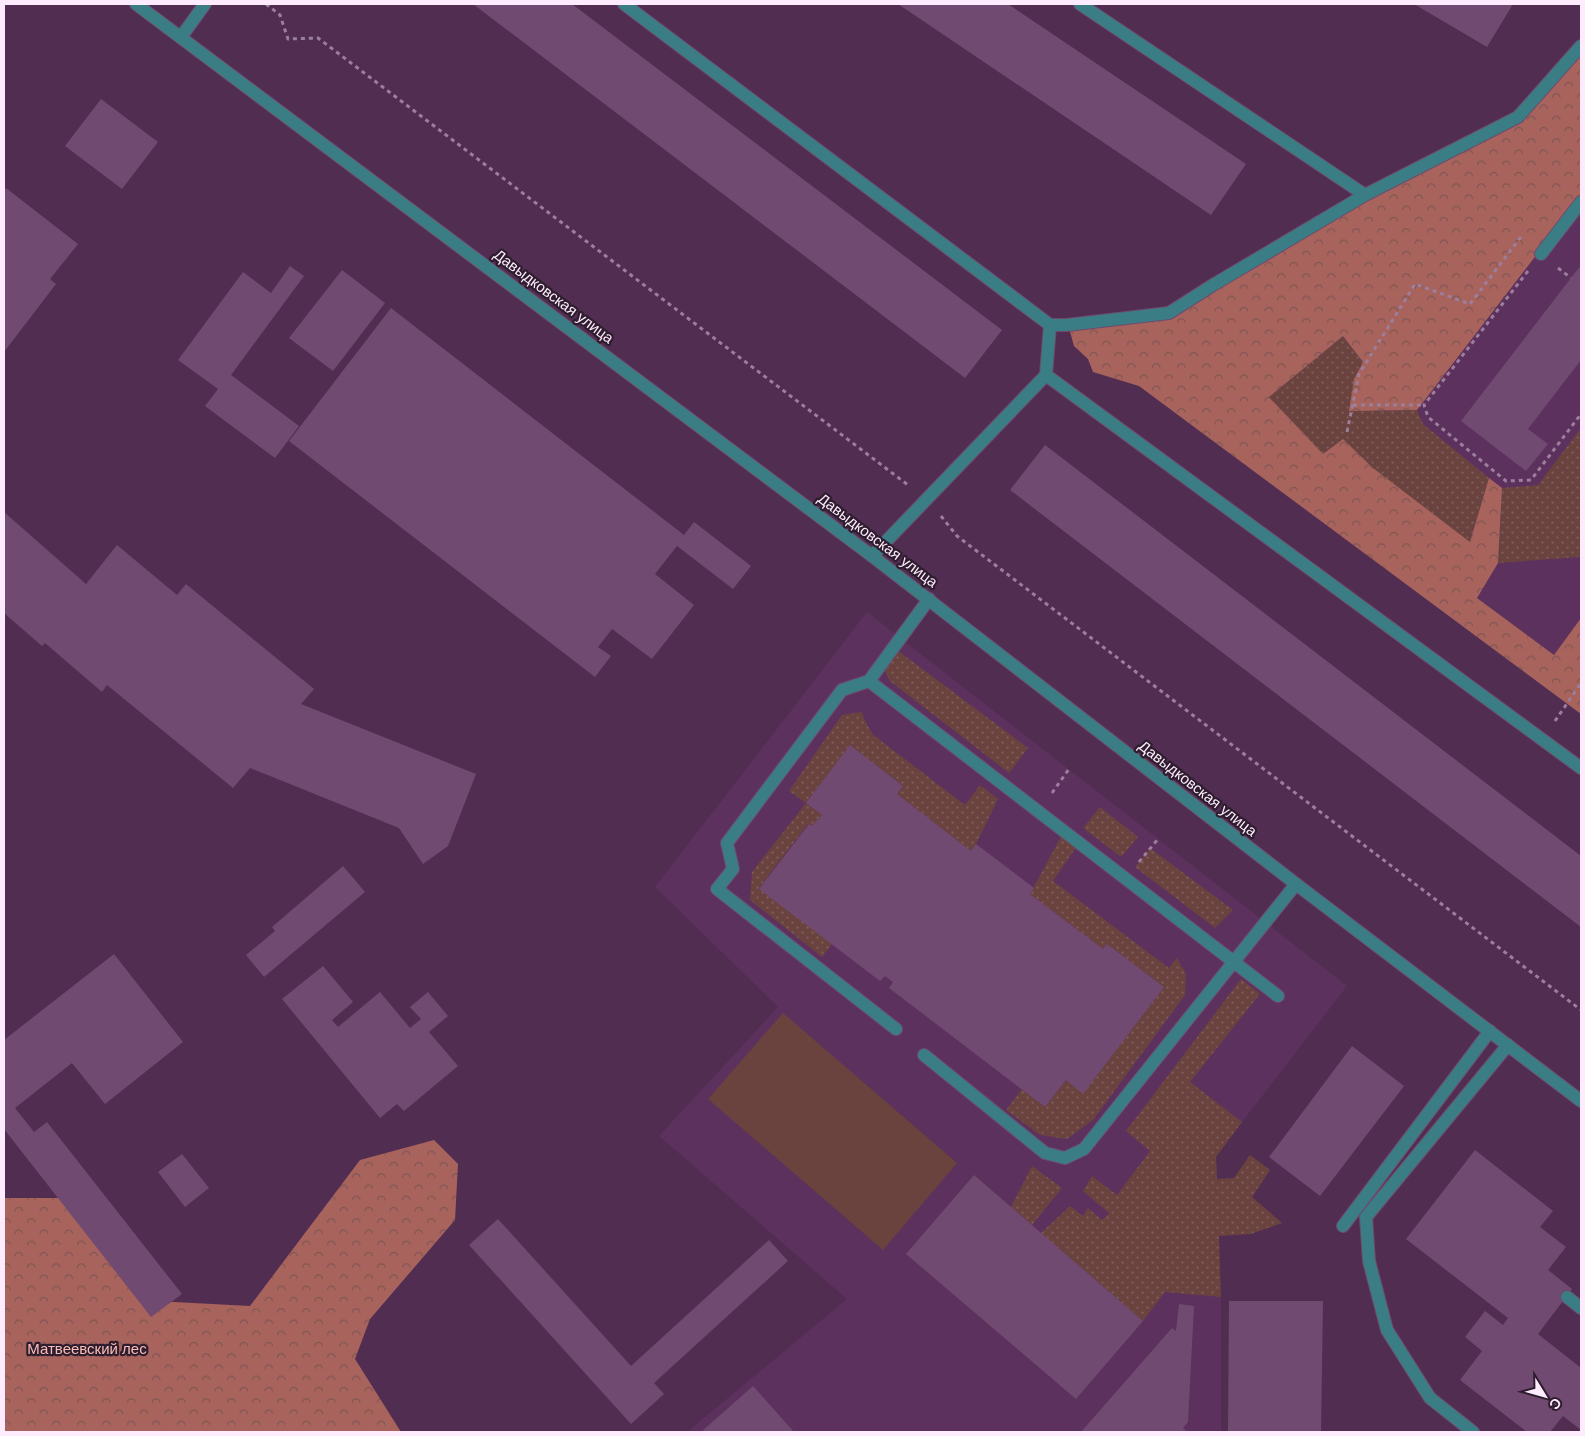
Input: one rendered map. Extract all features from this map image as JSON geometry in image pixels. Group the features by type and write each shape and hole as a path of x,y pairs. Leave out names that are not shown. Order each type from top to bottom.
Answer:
{"street":[{"name":"Давыдковская улица","path":"136,4 929,599 1296,884 1581,1101"},
{"path":"181,37 206,4"},
{"path":"624,4 1050,325 1066,325 1169,313 1365,196 1518,117 1581,46"},
{"path":"1080,4 1365,196"},
{"path":"1541,254 1581,202"},
{"path":"872,556 1046,375 1050,325"},
{"path":"1046,375 1581,768"},
{"path":"896,1029 717,889 733,869 727,843 842,690 869,681 929,599"},
{"path":"869,681 1278,996"},
{"path":"924,1055 1045,1153 1065,1158 1084,1149 1296,884"},
{"path":"1343,1226 1490,1031"},
{"path":"1473,1432 1430,1398 1387,1330 1369,1261 1366,1216 1508,1045"},
{"path":"1566,1297 1581,1308"}],"path":[{"path":"266,4 280,15 288,39"},
{"path":"1347,432 1359,374 1415,284 1470,304 1520,238"},
{"path":"1424,405 1541,254"},
{"path":"1353,405 1424,405"},
{"path":"1424,405 1428,417 1506,482 1531,480 1581,414"},
{"path":"1542,739 1581,683"},
{"path":"1039,812 1069,769"}],"shaded area":[{"path":"1581,166 1581,618 1554,655 1221,407"},
{"path":"1343,336 1363,362 1354,379 1373,411 1417,410 1423,424 1489,478 1470,542 1373,468 1343,439 1323,454 1269,397"},
{"path":"1581,428 1581,557 1498,563 1502,488 1538,485"},
{"path":"867,612 1347,986 1215,1157 1221,1297 1221,1432 687,1432 847,1299 659,1136 778,1007 655,887"},
{"path":"893,647 1028,748 1009,773 890,681 881,664"},
{"path":"861,712 872,734 965,805 980,785 998,799 971,851 897,794 903,786 850,745 806,803 789,791 842,715"},
{"path":"806,803 822,815 812,826 808,824 759,888 832,944 822,957 750,900 752,872"},
{"path":"1100,807 1138,837 1121,857 1083,828"},
{"path":"1064,831 1079,843 1053,881 1169,968 1177,958 1186,974 1185,995 1093,1120 1067,1139 1040,1135 1006,1110 1022,1089 1045,1107 1066,1080 1083,1093 1164,987 1107,944 1103,949 1030,894"},
{"path":"1150,848 1233,910 1215,928 1135,867"},
{"path":"1241,979 1260,994 1190,1082 1242,1122 1216,1157 1217,1179 1234,1178 1250,1155 1270,1170 1252,1197 1282,1223 1251,1234 1219,1236 1221,1297 1165,1292 1143,1321 1041,1233 1070,1206 1083,1216 1088,1208 1102,1220 1109,1213 1083,1191 1092,1176 1117,1195 1150,1151 1126,1131"},
{"path":"783,1013 957,1163 883,1250 708,1099"},
{"path":"1032,1166 1062,1188 1032,1225 1011,1207"}],"green space":[{"path":"1581,50 1581,197 1417,410 1349,411 1354,379 1363,362 1343,336 1269,397 1323,454 1343,439 1373,468 1470,542 1489,478 1502,488 1498,563 1477,598 1554,655 1581,618 1581,714 1139,386 1093,372 1088,359 1074,346 1069,328 1167,318 1364,200 1520,119"},
{"name":"Матвеевский лес","path":"434,1140 458,1164 455,1220 370,1319 355,1359 401,1432 4,1432 4,1198 76,1198 155,1301 250,1306 360,1160"}],"building":[{"path":"473,4 572,4 1002,330 965,378"},
{"path":"898,4 1008,4 1246,164 1211,215"},
{"path":"1414,4 1513,4 1487,47"},
{"path":"101,99 158,142 122,189 65,146"},
{"path":"6,188 78,244 50,279 56,284 4,352 4,191"},
{"path":"1581,265 1581,360 1528,429 1548,444 1526,471 1461,421"},
{"path":"290,266 304,276 231,375 299,426 275,458 205,406 218,389 178,360 243,272 271,293"},
{"path":"342,270 385,303 333,371 289,338"},
{"path":"391,308 684,535 694,522 751,566 733,589 677,546 655,574 694,605 652,659 612,629 598,647 611,656 595,677 289,441"},
{"path":"1045,445 1581,856 1581,927 1010,490"},
{"path":"4,512 86,584 117,545 177,595 186,584 314,689 301,704 476,774 448,846 423,864 399,828 250,768 233,788 107,685 102,692 45,643 42,646 4,613"},
{"path":"850,745 903,786 897,794 971,851 976,844 1034,888 1030,894 1103,949 1107,944 1164,987 1083,1094 1066,1080 1045,1107 889,988 893,982 885,976 880,981 759,889 809,824 812,826 822,815 806,803"},
{"path":"343,866 365,892 264,977 246,955 275,931 272,927"},
{"path":"114,954 183,1042 105,1104 72,1063 15,1108 34,1132 47,1122 182,1294 151,1317 4,1129 4,1040"},
{"path":"323,966 353,1002 332,1020 338,1027 380,992 410,1028 421,1019 410,1007 428,992 448,1016 429,1032 458,1066 404,1111 397,1104 380,1118 282,999"},
{"path":"1352,1046 1404,1086 1320,1196 1269,1157"},
{"path":"1475,1150 1553,1211 1540,1227 1566,1247 1548,1270 1572,1289 1538,1334 1581,1368 1581,1430 1563,1416 1550,1432 1527,1432 1460,1380 1482,1351 1465,1337 1485,1311 1503,1325 1508,1318 1406,1239"},
{"path":"182,1154 209,1188 185,1207 158,1172"},
{"path":"974,1175 1143,1321 1076,1399 906,1254"},
{"path":"498,1219 631,1366 769,1240 788,1261 654,1383 664,1394 631,1424 469,1245"},
{"path":"1229,1301 1323,1301 1321,1432 1228,1432"},
{"path":"1179,1304 1194,1306 1188,1422 1183,1428 1187,1432 1081,1432 1172,1328 1176,1331"},
{"path":"753,1386 794,1432 701,1432"}]}
